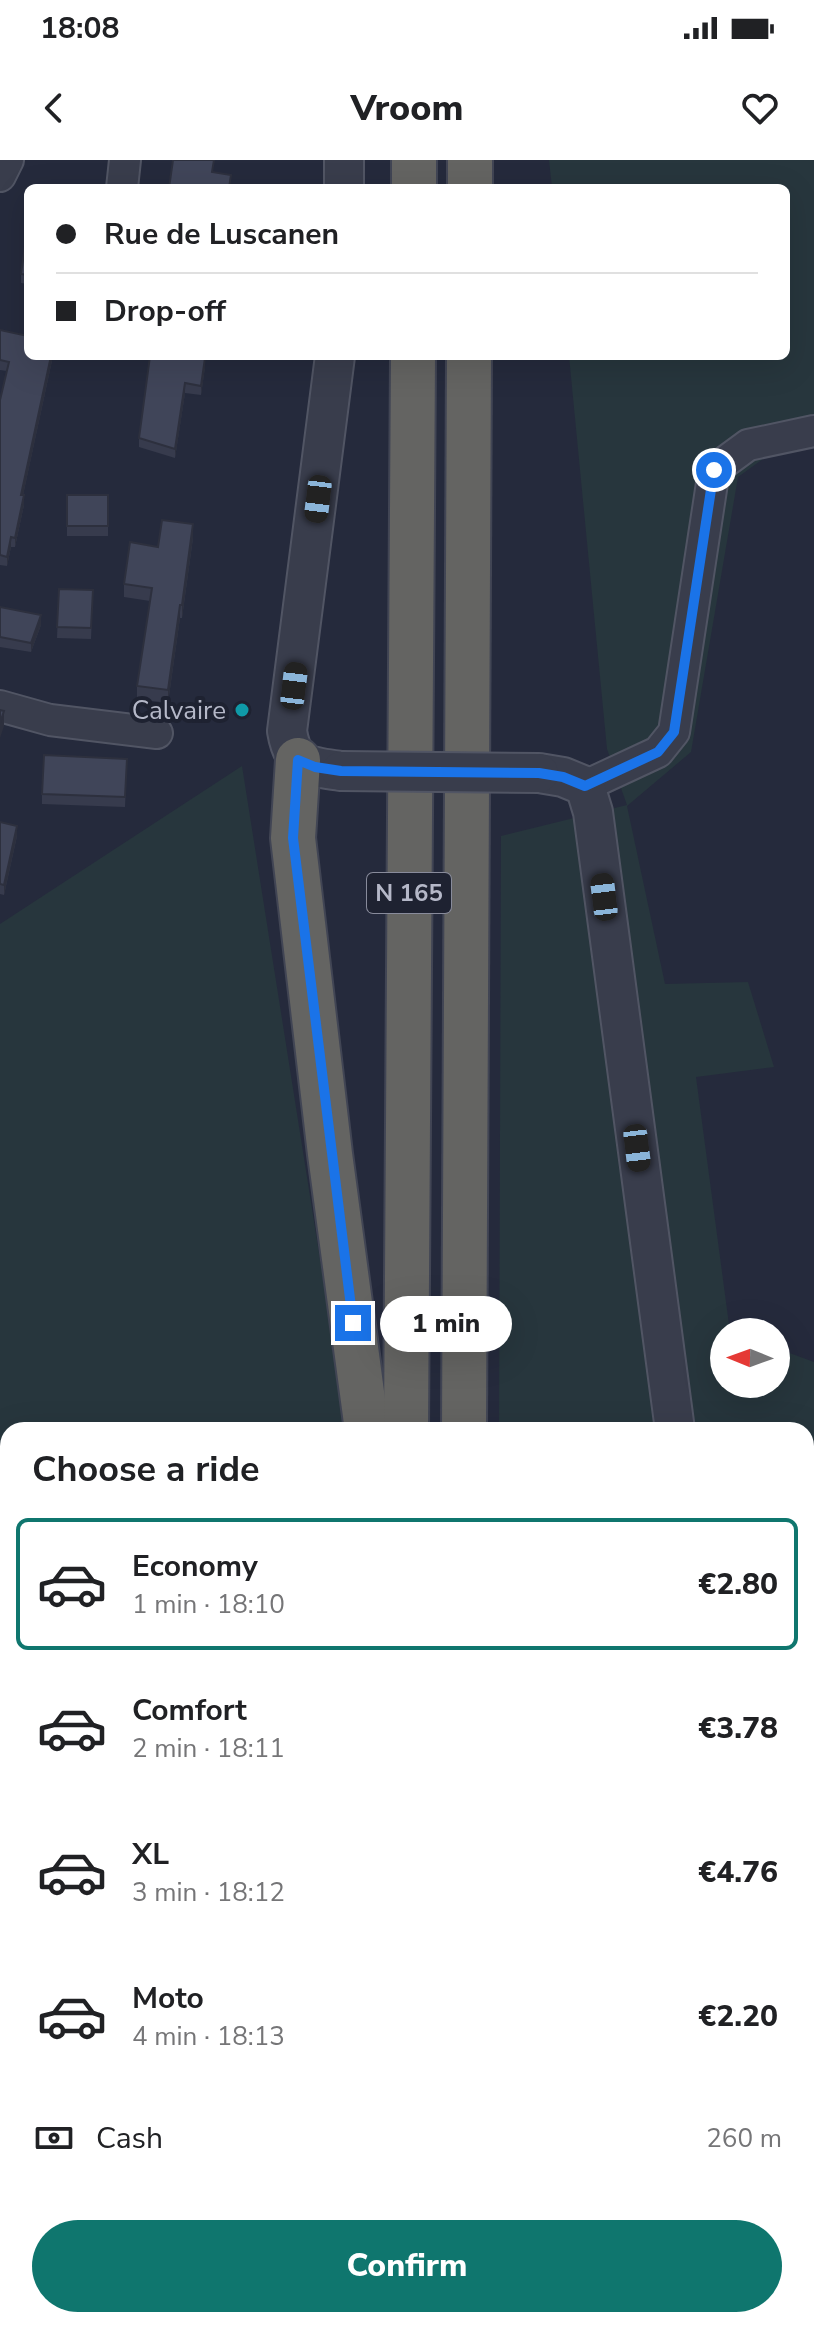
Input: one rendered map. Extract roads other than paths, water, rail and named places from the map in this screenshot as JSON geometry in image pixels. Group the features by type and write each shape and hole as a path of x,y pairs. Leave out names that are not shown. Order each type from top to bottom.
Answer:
{"highway":[{"path":"414,160 414,184"},
{"path":"470,160 470,184"},
{"name":"N 165","path":"406,1422 413,360"},
{"name":"N 165","path":"464,1422 469,360"},
{"path":"298,760 293,838 330,1154 366,1422"}],"street":[{"path":"0,176 8,160"},
{"path":"122,184 125,160"},
{"path":"344,160 344,184"},
{"path":"334,360 287,731 289,749 298,760 315,767 341,771 539,773 563,777 585,786 658,752 674,732 714,470 748,445 814,431"},
{"path":"0,706 50,720 157,733"},
{"path":"585,786 593,812 674,1422"}],"place":[{"name":"Calvaire","path":"242,710"}]}
